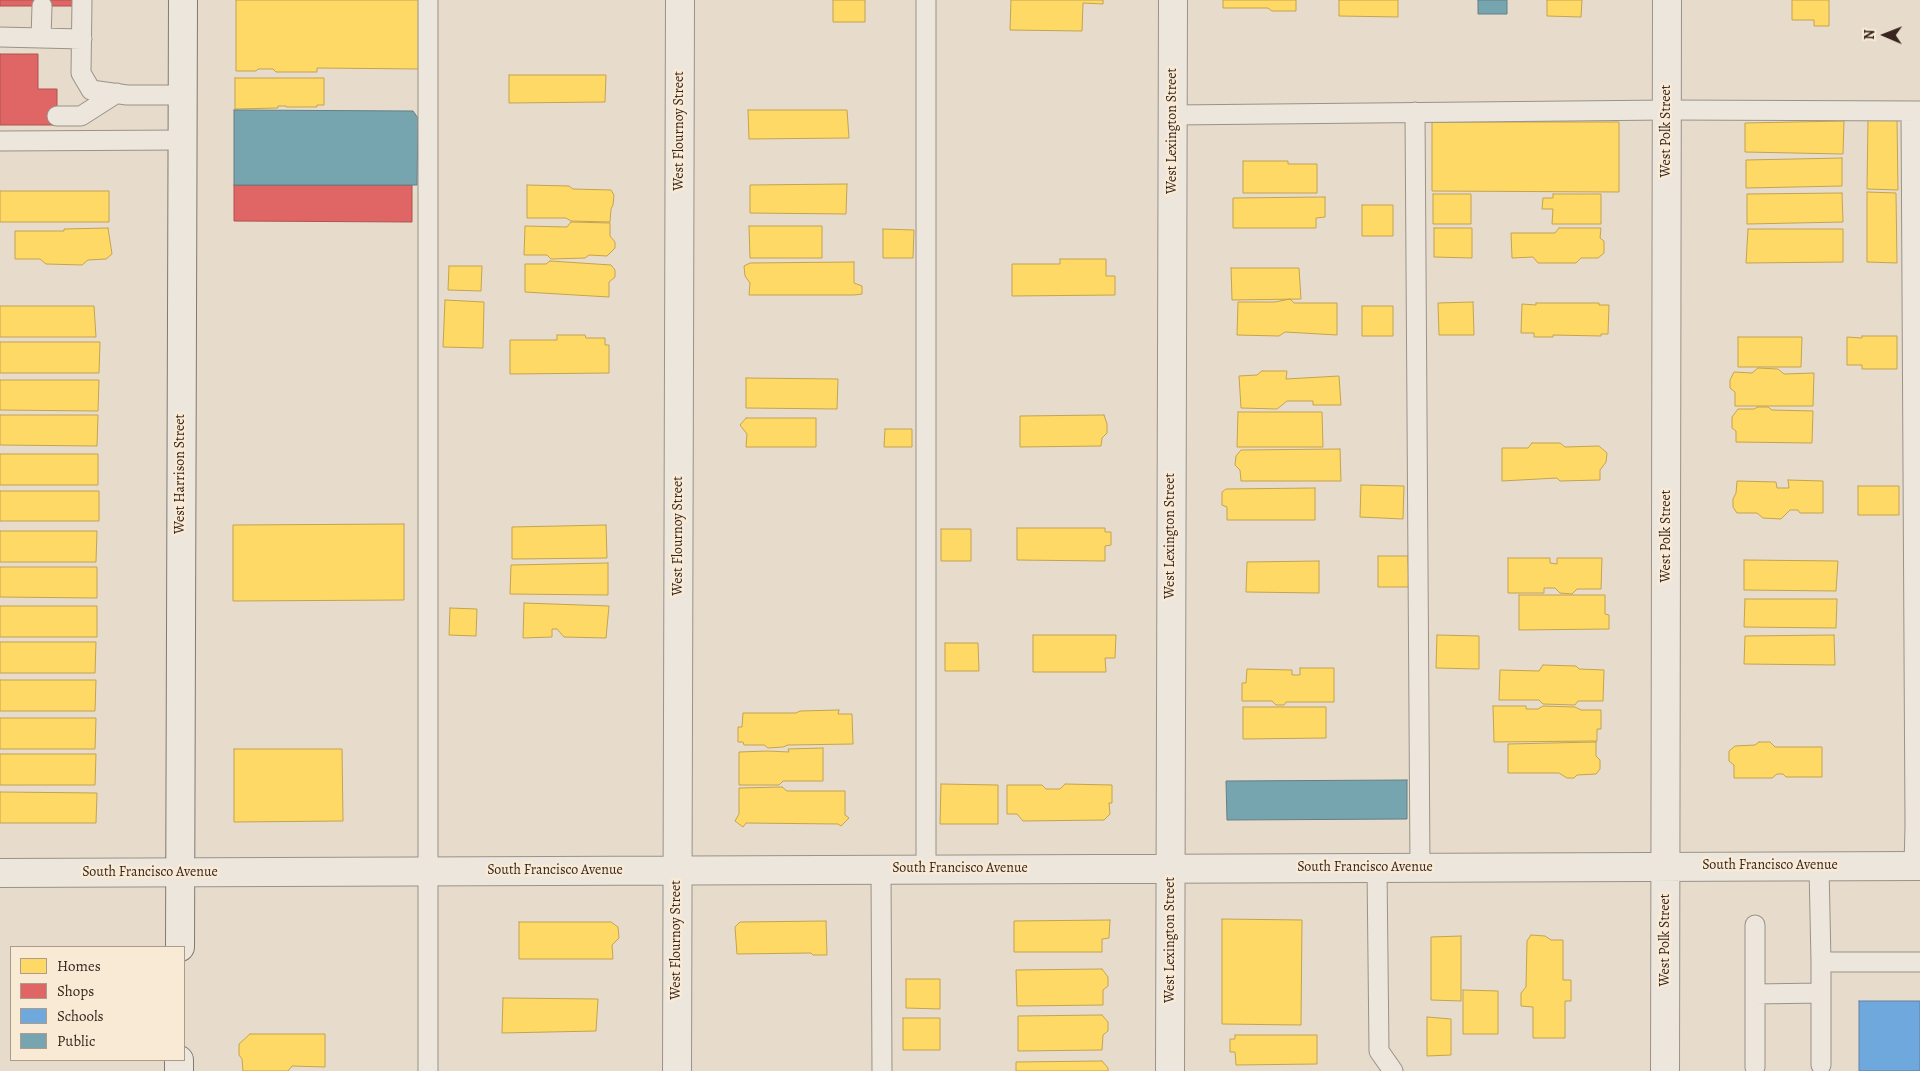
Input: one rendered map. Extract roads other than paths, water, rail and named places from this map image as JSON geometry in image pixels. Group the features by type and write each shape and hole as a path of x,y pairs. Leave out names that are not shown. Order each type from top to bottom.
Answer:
{"street":[{"name":"West Harrison Street","path":"180,946 184,0"},
{"name":"West Flournoy Street","path":"677,1071 680,0"},
{"name":"West Lexington Street","path":"1170,1071 1173,0"},
{"name":"West Polk Street","path":"1665,1071 1667,0"},
{"name":"South Francisco Avenue","path":"0,873 1917,866"}],"lane":[{"path":"82,0 81,73 91,90 128,95 183,95"},
{"path":"428,0 428,1071"},
{"path":"926,0 926,870"},
{"path":"41,38 42,6"},
{"path":"0,37 82,39"},
{"path":"57,116 81,116 117,93"},
{"path":"1172,115 1667,110 1915,111 1915,816 1917,866"},
{"path":"1415,112 1420,868"},
{"path":"0,141 183,140"},
{"path":"1819,866 1821,1065"},
{"path":"1377,868 1379,1051 1393,1071"},
{"path":"881,870 882,1071"},
{"path":"1755,925 1755,1067"},
{"path":"1821,962 1920,962"},
{"path":"1755,994 1821,993"}]}
